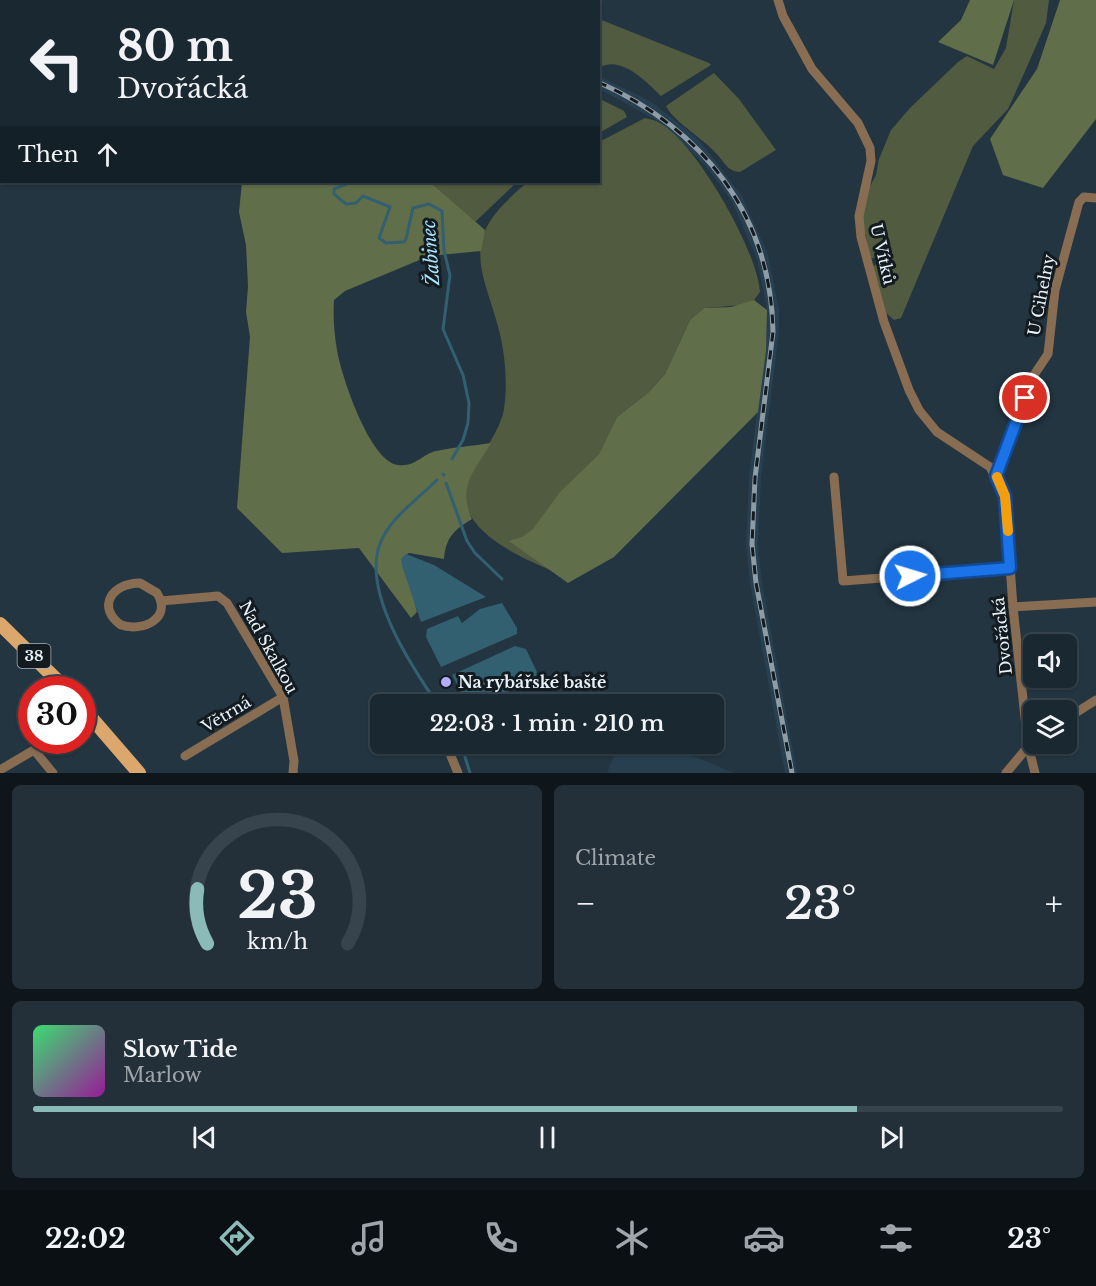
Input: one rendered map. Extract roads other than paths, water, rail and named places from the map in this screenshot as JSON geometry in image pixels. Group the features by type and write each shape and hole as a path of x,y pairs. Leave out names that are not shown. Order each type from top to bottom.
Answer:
{"main road":[{"name":"38","path":"0,624 53,676"},
{"path":"96,723 139,773"}],"street":[{"name":"U Vítků","path":"778,0 783,16 812,69 858,123 870,148 871,161 860,216 861,237 887,333 909,390 919,410 937,432 990,467 1005,496"},
{"name":"U Cihelny","path":"996,476 1032,378 1048,354 1054,290 1079,202 1084,197 1096,198"},
{"path":"834,477 843,581 1010,568"},
{"name":"Dvořácká","path":"1005,496 1013,607 1025,700"},
{"path":"130,583 147,585 157,593 161,601 157,619 151,624 136,628 115,621 109,608 109,600 117,588 130,583"},
{"name":"Nad Skalkou","path":"161,601 218,596 224,600 283,697 294,773"},
{"path":"1013,607 1096,602"},
{"name":"Větrná","path":"185,756 283,697"},
{"path":"1077,712 1096,699"},
{"path":"0,770 34,750 53,773"},
{"path":"1006,773 1023,753"},
{"path":"451,754 458,773"},
{"name":"Dvořácká","path":"1032,754 1035,773"}],"waterway":[{"name":"Žabinec","path":"349,183 334,189 334,194 346,204 356,203 363,196 390,207 379,238 386,243 404,242 413,208 429,204 442,211 444,251 450,275 443,329 463,375 469,403 468,423 463,440 452,459"},
{"name":"Žabinec","path":"431,694 404,652 394,631 385,610 376,569 378,550 387,530 394,520 437,480"},
{"path":"446,483 467,541 475,553 502,579"},
{"name":"Žabinec","path":"464,754 470,773"}],"railway":[{"path":"600,83 636,101 669,124 699,151 724,181 744,214 760,250 769,290 773,332 755,478 752,544 756,583 792,773"}],"place":[{"name":"Na rybářské baště","path":"446,682"}]}
